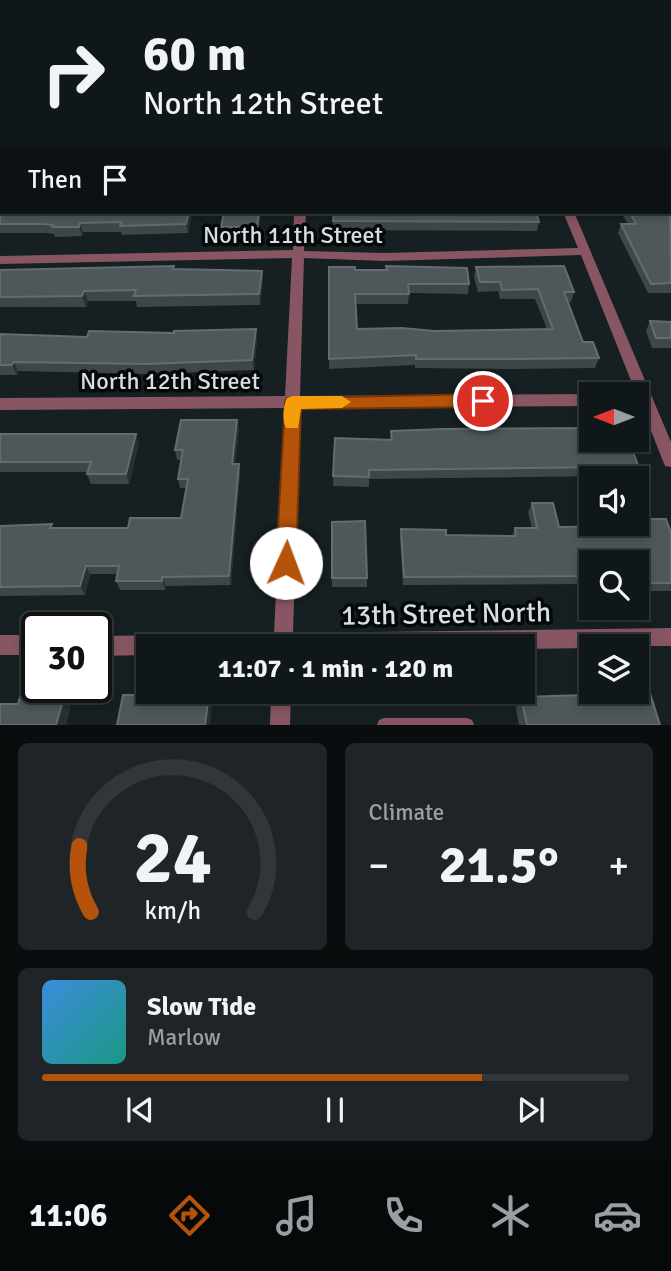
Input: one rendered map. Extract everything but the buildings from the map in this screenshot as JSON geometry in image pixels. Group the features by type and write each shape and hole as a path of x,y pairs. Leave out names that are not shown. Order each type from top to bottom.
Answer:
{"street":[{"path":"283,634 300,214"},
{"path":"570,214 635,382"},
{"name":"North 11th Street","path":"0,260 298,254 384,257 585,251"},
{"name":"North 12th Street","path":"0,404 579,400"},
{"path":"649,416 671,461"},
{"name":"13th Street North","path":"535,640 671,638"},
{"path":"0,645 21,645"},
{"name":"13th Street North","path":"112,646 136,646"},
{"path":"280,725 281,704"}],"lane":[{"path":"384,725 467,725"}],"slow traffic":[{"path":"292,423 293,402 342,402"}],"route":[{"path":"286,563 293,402 483,401"}]}
